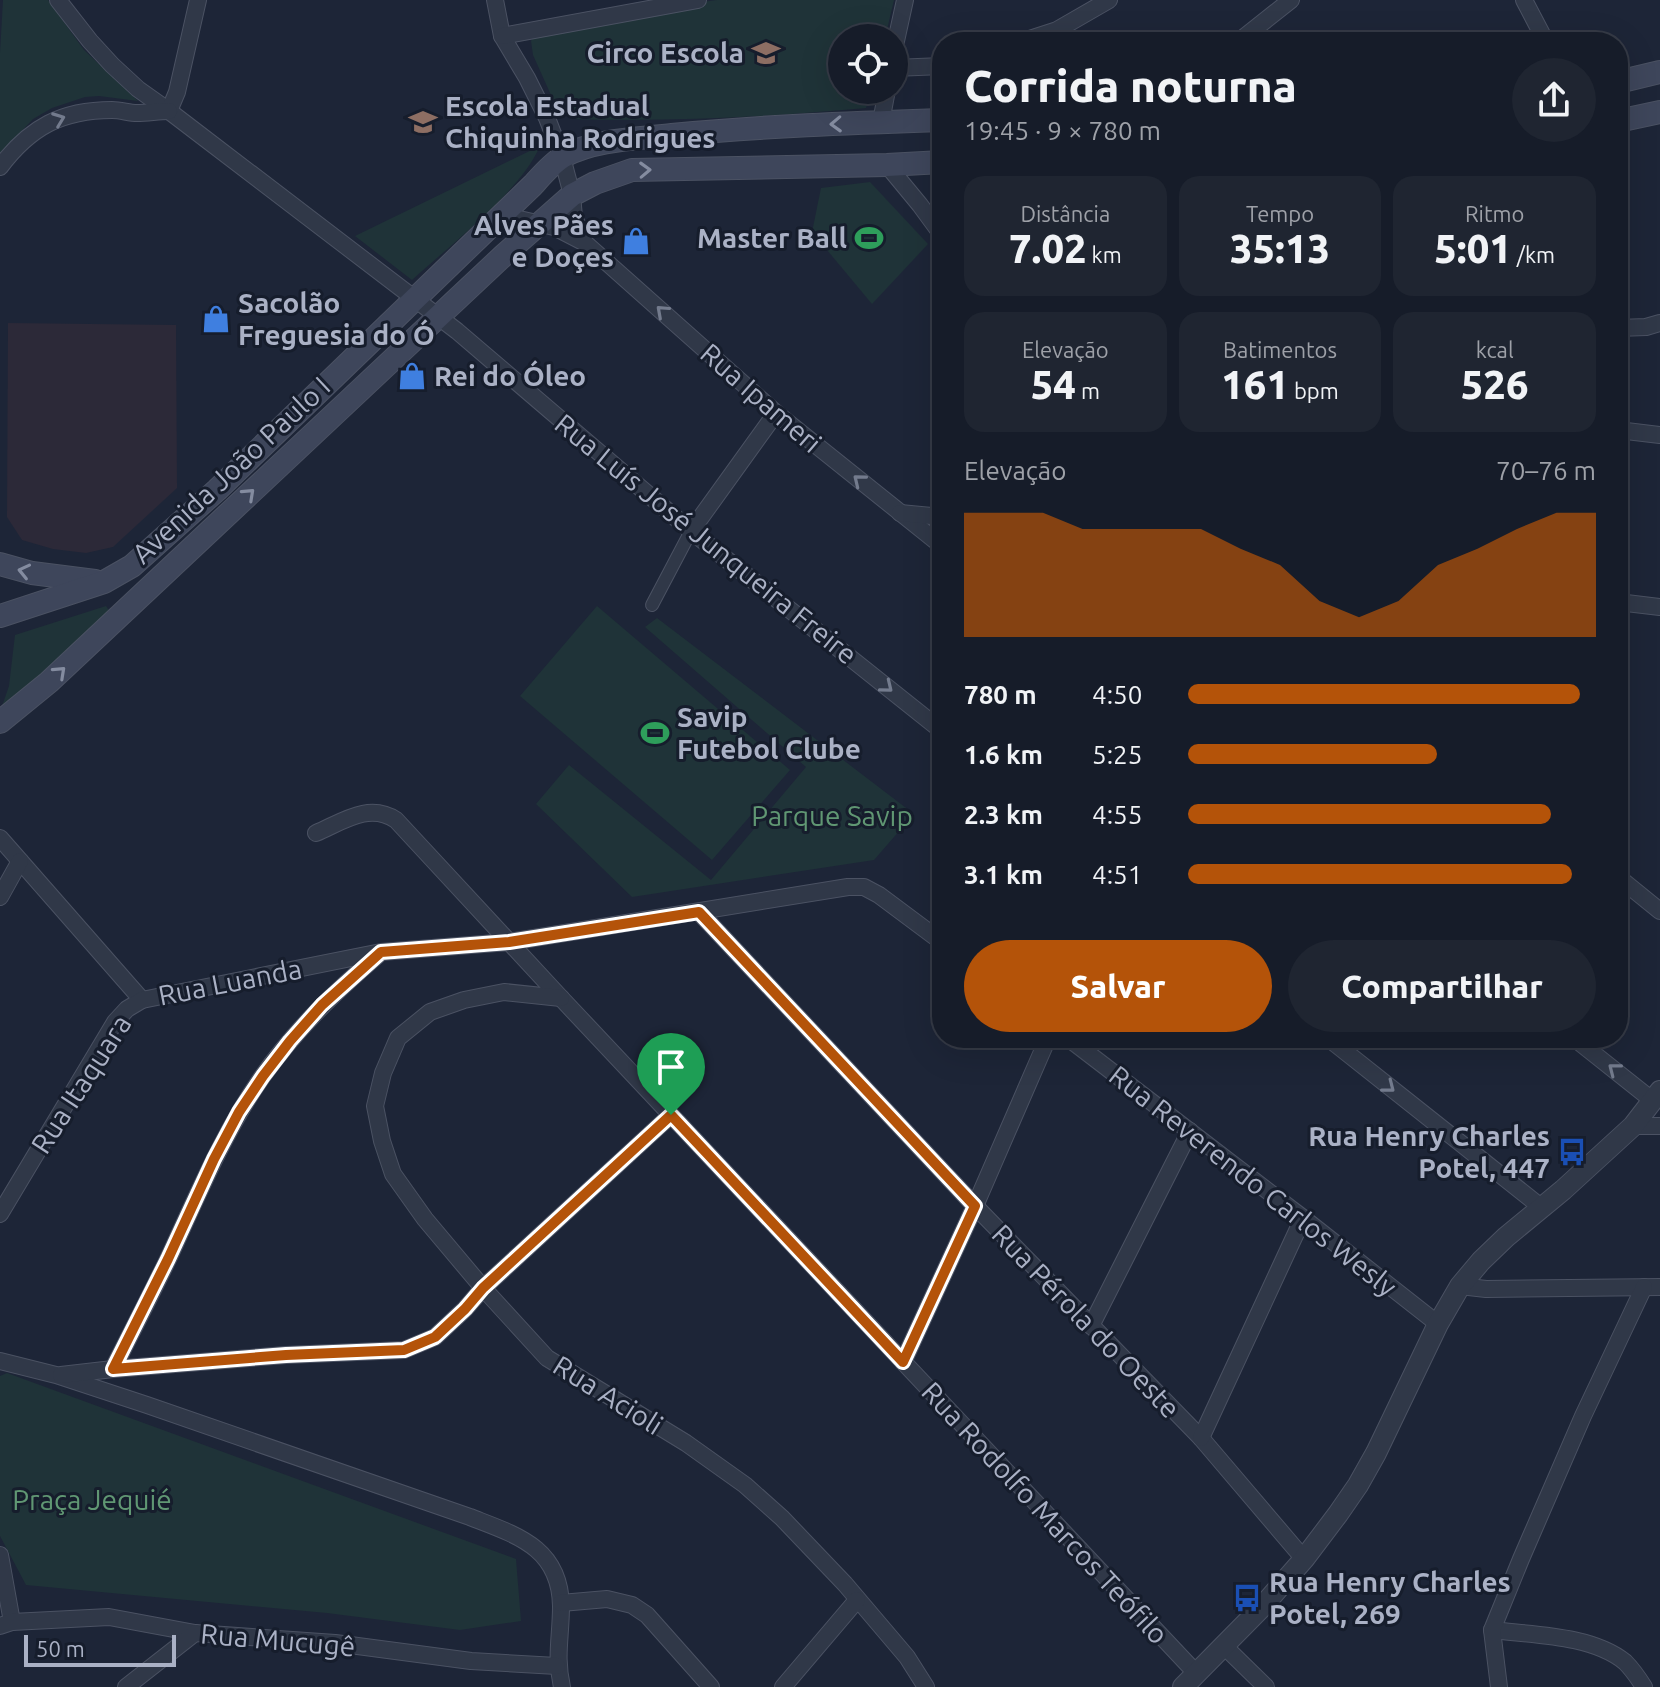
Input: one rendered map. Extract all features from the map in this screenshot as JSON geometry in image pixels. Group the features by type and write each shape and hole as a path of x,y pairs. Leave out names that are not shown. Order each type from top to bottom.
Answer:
{"main road":[{"path":"1628,80 1660,72"},
{"path":"1628,119 1660,112"},
{"path":"562,157 616,141 742,128 932,120"},
{"name":"Avenida João Paulo I","path":"0,616 104,582 132,566 207,499 562,157"},
{"name":"Avenida João Paulo I","path":"0,722 49,682 537,224 572,195 632,170 932,163"},
{"path":"0,564 32,573 104,582"}],"street":[{"name":"Rua Luís José Junqueira Freire","path":"58,0 90,41 138,89 457,331 691,531 932,723"},
{"path":"0,167 30,134 65,115 100,110 134,113 169,111 177,92 198,0"},
{"path":"495,0 502,36 547,118 562,157 574,217 585,243"},
{"path":"502,36 698,0"},
{"path":"900,24 905,0"},
{"path":"1051,32 1109,0"},
{"path":"1251,32 1291,0"},
{"path":"1524,0 1541,32"},
{"path":"908,67 932,66"},
{"path":"881,122 884,104"},
{"path":"887,165 932,221"},
{"name":"Rua Ipameri","path":"502,215 554,227 585,243 776,413 932,538"},
{"path":"1628,328 1660,323"},
{"path":"652,605 691,531 776,413"},
{"path":"1628,431 1660,435"},
{"path":"900,513 932,516"},
{"path":"1628,603 1660,607"},
{"name":"Rua Rodolfo Marcos Teófilo","path":"316,833 364,812 392,817 903,1362 1190,1680"},
{"path":"0,838 142,1000"},
{"path":"0,897 20,861"},
{"path":"1628,885 1660,911"},
{"path":"509,942 848,887 864,887 879,895 932,935"},
{"name":"Rua Pérola do Oeste","path":"699,912 975,1206 1201,1438 1304,1559"},
{"name":"Rua Luanda","path":"142,1000 381,952 509,942"},
{"path":"113,1369 239,1112 290,1041 322,1005 381,952"},
{"name":"Rua Acioli","path":"561,998 504,992 464,1000 430,1012 398,1038 383,1073 375,1106 393,1174 425,1219 547,1358 686,1443 745,1485 782,1518 845,1584 907,1657 926,1687"},
{"name":"Rua Itaquara","path":"0,1214 108,1033 127,1009 142,1000"},
{"path":"903,1362 1044,1048"},
{"name":"Rua Reverendo Carlos Wesly","path":"1081,1048 1438,1324"},
{"path":"1341,1048 1541,1207"},
{"path":"1190,1680 1304,1559 1358,1485 1460,1286 1489,1253 1633,1126 1656,1096 1588,1048"},
{"path":"56,1375 286,1355 404,1350 435,1337 483,1288 671,1115"},
{"path":"1633,1126 1660,1126"},
{"path":"1091,1326 1190,1131"},
{"path":"1201,1438 1303,1218"},
{"path":"1460,1286 1486,1289 1652,1287 1583,1416 1492,1630 1499,1687"},
{"path":"0,1361 56,1375 520,1536 542,1554 557,1577 561,1603 557,1666 562,1687"},
{"path":"0,1555 6,1624"},
{"path":"561,1603 607,1599 632,1605 647,1615 711,1687"},
{"path":"783,1687 857,1600"},
{"name":"Rua Mucugê","path":"6,1624 109,1617 195,1633 335,1643 471,1661 557,1666"},
{"path":"1492,1630 1568,1639 1598,1646 1624,1662 1644,1687"},
{"path":"126,1687 195,1633"},
{"path":"1224,1646 1266,1687"}],"shaded area":[{"path":"8,323 176,325 177,488 113,547 86,553 53,549 22,540 7,517"}],"green space":[{"path":"3,0 48,0 84,50 138,101 85,97 52,108 33,119 0,154"},
{"path":"717,0 894,0 888,24 828,24 828,104 867,104 866,108 718,118 571,119 555,104 533,55 531,41 536,32 617,13"},
{"path":"540,146 531,163 501,199 412,280 355,236"},
{"name":"Master Ball","path":"870,182 928,244 872,304 812,232 821,188"},
{"path":"106,606 112,615 0,712 9,686 15,635"},
{"name":"Savip Futebol Clube","path":"597,606 790,770 712,860 520,696"},
{"name":"Parque Savip","path":"657,618 914,814 874,860 632,897 536,804 569,765 711,880 806,767 645,627"},
{"name":"Praça Jequié","path":"7,1373 516,1559 521,1621 460,1630 327,1613 26,1585 0,1536 0,1376"}],"place":[{"name":"Circo Escola","path":"766,53"},
{"name":"Escola Estadual Chiquinha Rodrigues","path":"423,122"},
{"name":"Master Ball","path":"869,238"},
{"name":"Alves Pães e Doçes","path":"636,241"},
{"name":"Sacolão Freguesia do Ó","path":"216,319"},
{"name":"Rei do Óleo","path":"412,376"},
{"name":"Savip Futebol Clube","path":"655,733"},
{"name":"Rua Henry Charles Potel, 447","path":"1572,1152"},
{"name":"Rua Henry Charles Potel, 269","path":"1247,1598"}],"route":[{"path":"699,912 975,1206 903,1362 671,1115 483,1288 435,1337 404,1350 286,1355 113,1369 239,1112 290,1041 322,1005 381,952 509,942 699,912"}]}
